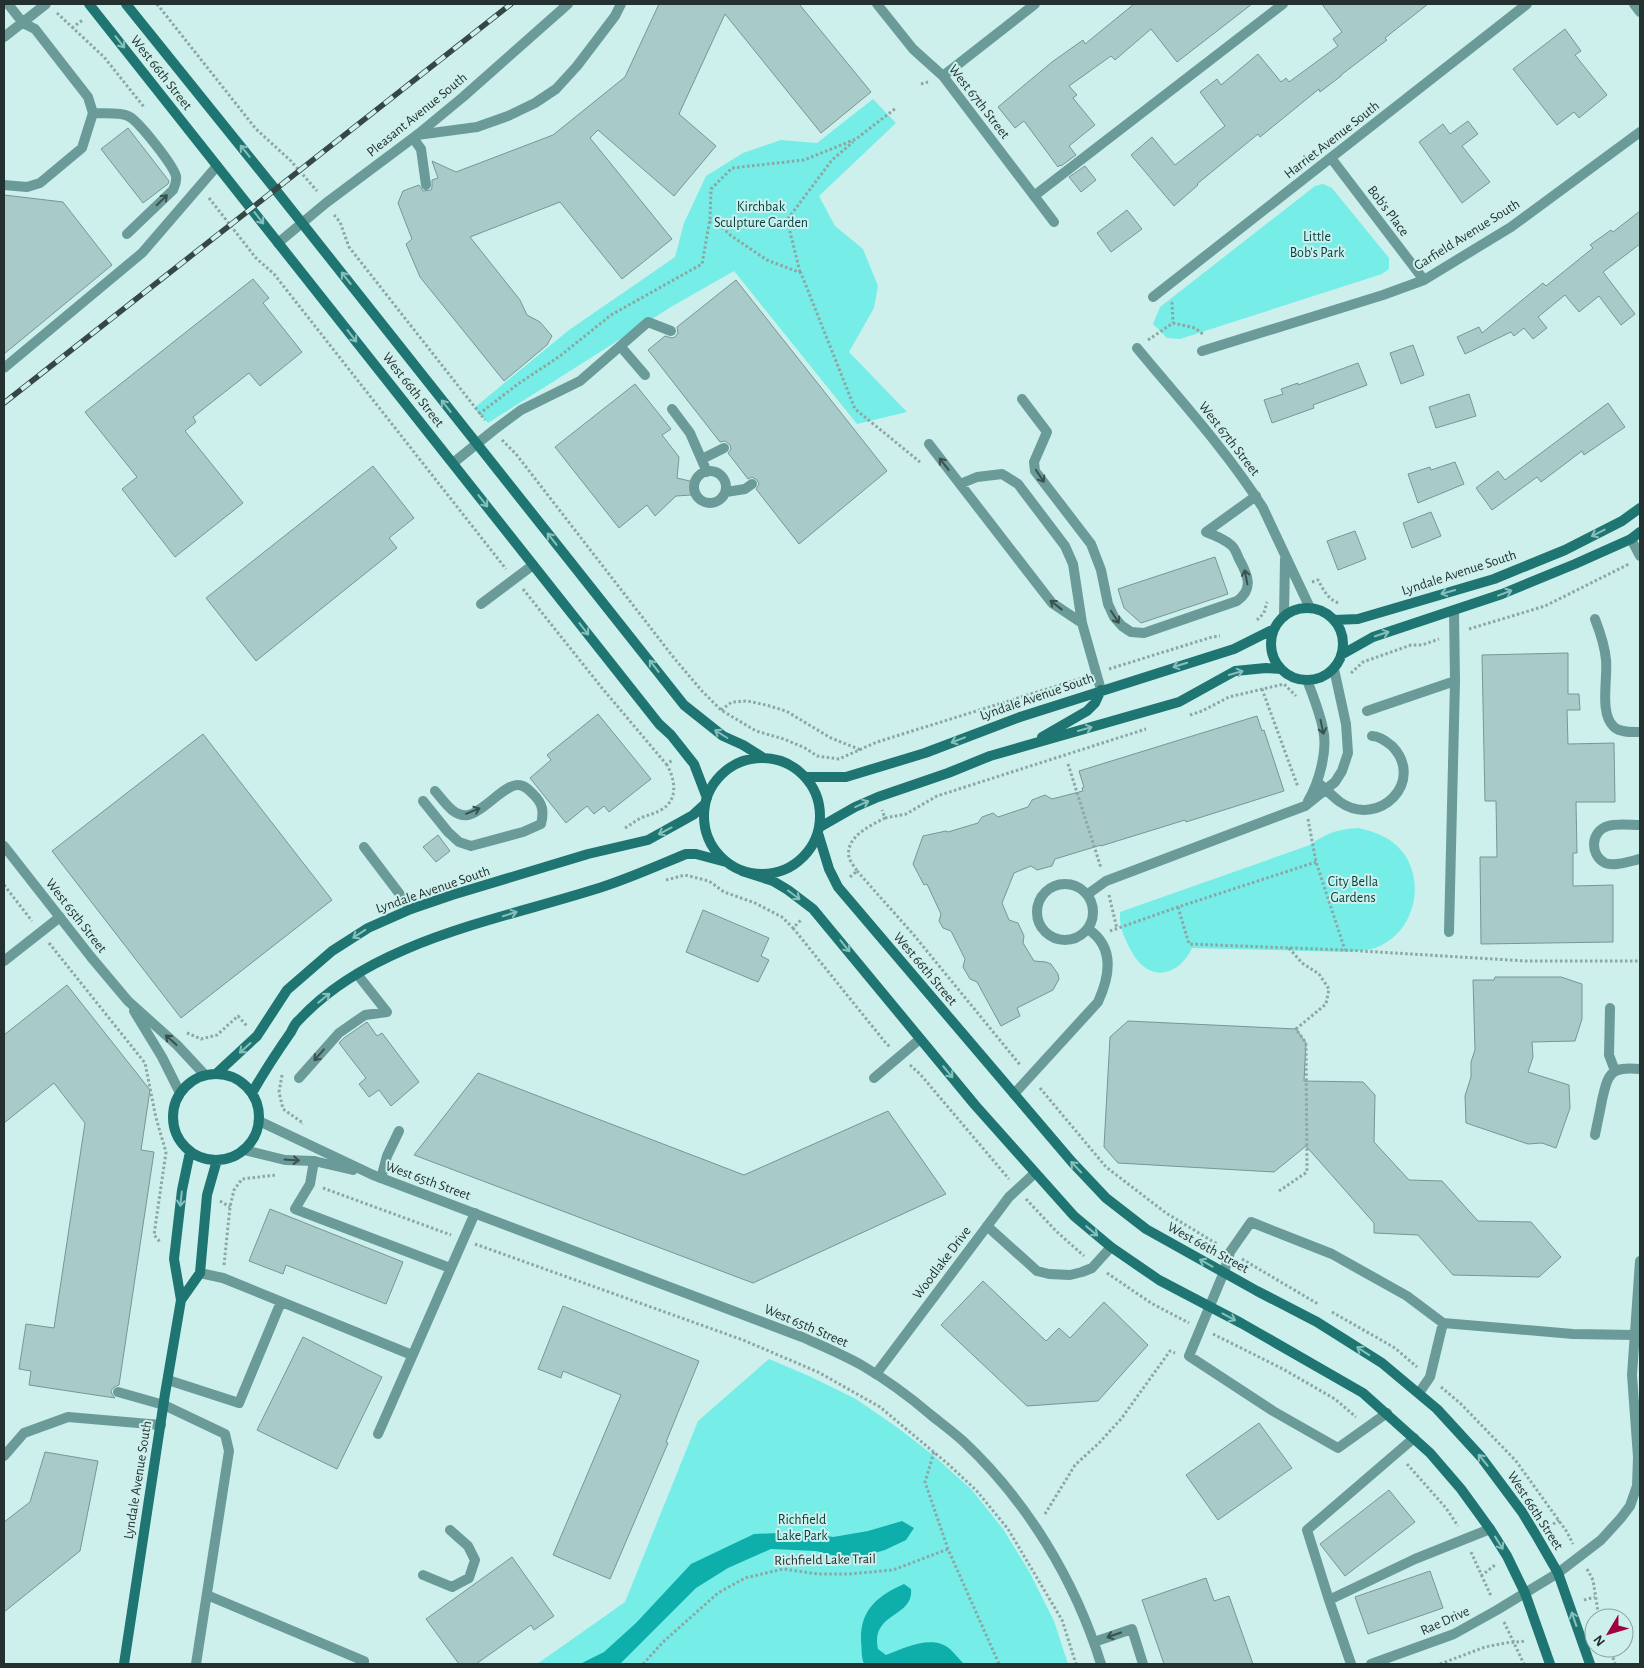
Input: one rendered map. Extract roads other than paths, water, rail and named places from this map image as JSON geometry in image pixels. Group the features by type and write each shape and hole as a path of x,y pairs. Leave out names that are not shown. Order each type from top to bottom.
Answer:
{"main road":[{"name":"West 66th Street","path":"89,4 659,724 671,735 694,764 706,801"},
{"name":"West 66th Street","path":"126,4 684,705 722,736 743,745 762,757"},
{"name":"Lyndale Avenue South","path":"1334,620 1358,619 1494,580 1565,550 1622,520 1640,508"},
{"path":"1341,655 1373,638 1502,594 1566,568 1631,539 1640,532"},
{"path":"1274,629 1272,650 1275,660 1288,675 1297,679 1307,680 1322,677 1334,669 1341,655 1343,643 1340,630 1334,620 1327,614 1310,608 1292,611 1284,616"},
{"name":"Lyndale Avenue South","path":"806,777 846,776 868,770 1101,690 1234,649 1274,629 1284,616"},
{"path":"819,830 855,807 878,797 948,773 990,756 1179,702 1235,671 1281,668"},
{"path":"1021,747 1087,711 1101,690"},
{"path":"726,862 715,850 708,836 704,820 706,801 712,786 728,769 738,762 750,759 762,757 794,766 806,777 817,796 821,817 819,830 810,850 796,864 779,872 760,874 742,871"},
{"name":"Lyndale Avenue South","path":"180,1093 196,1079 210,1075 257,1036 287,990 332,951 368,928 411,909 452,895 588,854 648,840 693,815 706,801"},
{"name":"West 66th Street","path":"819,830 829,869 838,887 1072,1162 1106,1198 1146,1229 1317,1322 1382,1363 1437,1409 1481,1457 1522,1512 1558,1573 1590,1664"},
{"path":"252,1093 298,1020 324,996 369,966 434,939 509,914 606,886 686,854 696,854 726,862 742,871 773,881 813,909 920,1039 1074,1216 1111,1247 1159,1280 1363,1393 1430,1453 1461,1489 1490,1528 1507,1556 1525,1592 1550,1664"},
{"path":"180,1093 175,1104 173,1118 175,1131 181,1142 190,1152 203,1158 217,1160 227,1159 244,1150 252,1142 259,1121 256,1102 252,1093 242,1083 230,1076 210,1075"},
{"name":"Lyndale Avenue South","path":"124,1664 181,1300 174,1259 182,1190 190,1152"},
{"name":"Lyndale Avenue South","path":"181,1300 200,1272 207,1195 217,1160"}],"street":[{"path":"4,185 27,187 40,183 82,148 93,113 88,97 35,29 23,22 6,4"},
{"path":"4,37 46,4"},
{"name":"Pleasant Avenue South","path":"278,243 326,203 415,136 568,4"},
{"path":"426,185 421,149 415,136 477,127 508,116 535,103 556,89 577,66 615,16 621,4"},
{"name":"West 67th Street","path":"877,4 913,49 943,76 1054,222"},
{"path":"943,76 1035,4"},
{"path":"1034,196 1283,4"},
{"name":"Harriet Avenue South","path":"1153,297 1527,4"},
{"path":"1634,4 1640,12"},
{"path":"93,113 127,115 135,120 170,164 175,174 177,182 173,190 127,234"},
{"name":"Garfield Avenue South","path":"1202,351 1384,295 1424,280 1511,227 1640,132"},
{"name":"Bob's Place","path":"1331,158 1424,280"},
{"path":"4,368 142,253 217,166"},
{"path":"453,463 521,410 580,381 648,322 671,332"},
{"path":"621,347 645,374"},
{"name":"West 67th Street","path":"1137,348 1237,469 1256,496 1310,608"},
{"path":"1022,399 1047,432 1034,462 1035,471 1091,544 1101,570 1108,604 1114,617 1131,632 1144,633 1237,601 1243,596 1247,589 1248,580 1244,567 1232,546 1206,532 1256,496"},
{"path":"672,408 690,433 707,472"},
{"path":"929,444 1052,603 1082,623"},
{"path":"702,459 724,448"},
{"path":"707,472 713,472 722,477 725,482 726,492 720,501 714,503 704,503 696,496 694,491 695,481 698,476 707,472"},
{"path":"960,484 977,477 1002,474 1018,484 1065,546 1073,564 1082,623 1101,690"},
{"path":"726,492 745,489 752,484"},
{"path":"1631,539 1640,556"},
{"name":"West 67th Street","path":"1284,616 1285,556"},
{"path":"481,604 533,564"},
{"path":"1449,932 1456,633 1454,611"},
{"path":"1595,619 1606,659 1606,705 1608,718 1613,726 1620,731 1640,732"},
{"path":"1088,894 1106,881 1305,806 1335,782 1342,771 1348,753 1346,724 1334,669"},
{"path":"1305,806 1315,790 1324,751 1324,730 1307,680"},
{"path":"1367,711 1455,681"},
{"path":"1317,782 1341,803 1355,808 1368,810 1385,805 1396,795 1400,788 1403,772 1400,758 1388,743 1377,736 1372,736"},
{"path":"423,801 448,832 459,842 471,846 523,832 541,824 544,811 537,798 526,787 518,784 468,815 455,813 435,791"},
{"path":"1640,825 1608,826 1599,831 1594,840 1593,847 1597,856 1605,863 1612,864 1640,860"},
{"name":"West 65th Street","path":"4,846 128,1001 162,1057 180,1093"},
{"path":"364,847 411,909"},
{"path":"1072,884 1088,894 1094,912 1088,929 1082,936 1064,941 1055,939 1041,928 1037,919 1039,900 1053,886 1072,884"},
{"path":"4,961 60,917"},
{"path":"1014,1094 1098,1002 1106,985 1109,962 1098,936 1088,929"},
{"path":"299,1078 338,1033 365,1015 386,1012 357,974"},
{"name":"West 65th Street","path":"128,1001 210,1075"},
{"path":"1610,1008 1609,1055 1615,1071"},
{"path":"874,1078 920,1039"},
{"path":"1595,1135 1606,1079 1615,1071 1628,1068 1640,1069"},
{"name":"West 65th Street","path":"259,1121 377,1177 802,1337 876,1374 914,1400 963,1441 1008,1489 1060,1566 1094,1642 1101,1664"},
{"path":"377,1177 399,1131"},
{"name":"West 65th Street","path":"244,1150 285,1160 314,1161 377,1177"},
{"path":"314,1161 310,1184 295,1209 450,1268"},
{"name":"Woodlake Drive","path":"876,1374 1009,1197 1035,1173"},
{"path":"378,1434 475,1213"},
{"path":"1387,1413 1338,1448 1273,1411 1189,1356 1224,1272 1230,1252 1251,1222 1332,1254 1407,1296 1443,1323 1573,1334 1635,1335"},
{"path":"987,1226 1037,1271 1049,1274 1070,1275 1092,1268 1111,1247"},
{"name":"Rae Drive","path":"1370,1664 1454,1634 1498,1610 1558,1573 1601,1540 1630,1506 1637,1486 1638,1457 1632,1375 1640,1261"},
{"path":"200,1272 223,1278 412,1355"},
{"path":"168,1380 239,1403 281,1302"},
{"path":"1419,1393 1430,1377 1443,1323"},
{"path":"118,1392 164,1404 225,1434 229,1451 196,1664"},
{"path":"4,1456 24,1434 68,1417 161,1424"},
{"path":"1351,1664 1307,1530 1414,1438"},
{"path":"1329,1600 1416,1559 1490,1528"},
{"path":"423,1575 452,1587 469,1578 475,1560 468,1546 450,1530"},
{"path":"207,1595 364,1661 364,1664"},
{"path":"1094,1642 1132,1629 1143,1664"}],"railway":[{"path":"4,403 511,4"}],"park label":[{"name":"Kirchbak Sculpture Garden","path":"761,216"},
{"name":"Little Bob's Park","path":"1317,246"},
{"name":"City Bella Gardens","path":"1353,890"},
{"name":"Richfield Lake Park","path":"802,1528"}]}
